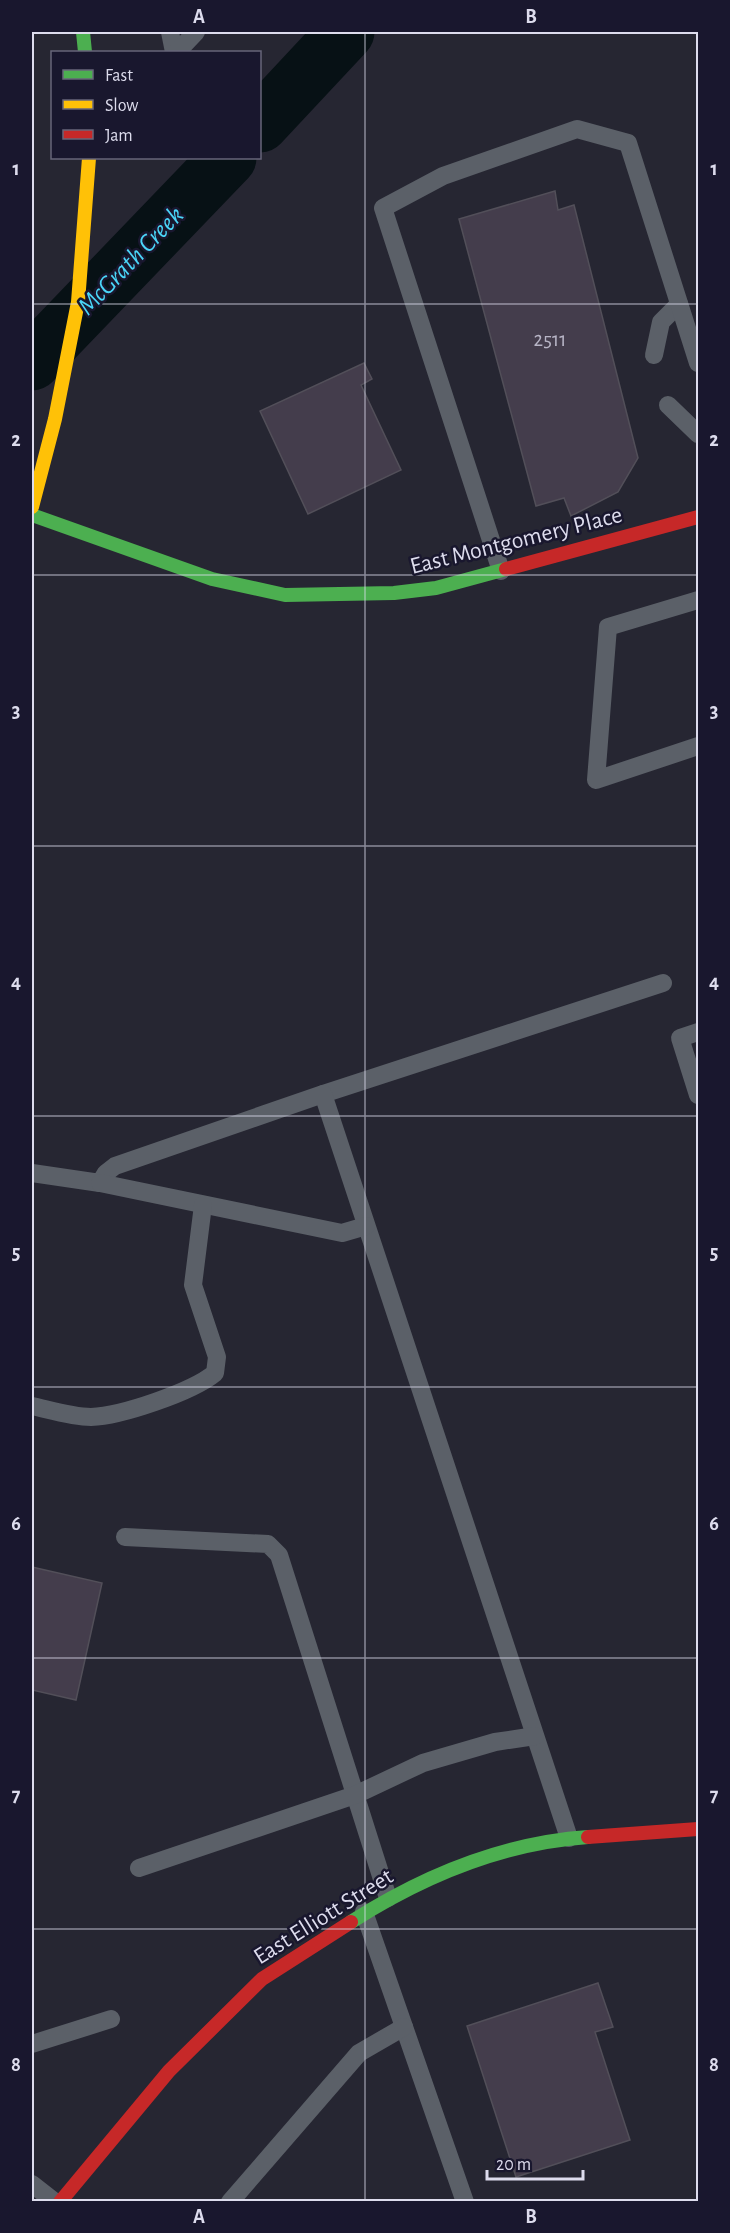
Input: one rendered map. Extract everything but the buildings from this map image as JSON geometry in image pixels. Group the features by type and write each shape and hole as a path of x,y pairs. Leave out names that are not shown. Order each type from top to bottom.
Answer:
{"street":[{"path":"83,32 85,51"},
{"path":"32,507 66,372 78,302 89,159"},
{"name":"East Montgomery Place","path":"32,514 212,579 285,595 394,593 436,588 699,516"},
{"name":"East Elliott Street","path":"58,2202 169,2071 262,1979 388,1898 446,1870 501,1852 568,1838 699,1829"}],"lane":[{"path":"170,32 175,51"},
{"path":"176,51 196,32"},
{"path":"501,572 383,208 443,176 577,129 628,143 699,363"},
{"path":"654,355 662,322 679,304"},
{"path":"668,405 699,434"},
{"path":"699,600 608,627 596,780 699,746"},
{"path":"100,1183 106,1173 115,1166 323,1094 663,983"},
{"path":"699,1032 680,1038 699,1095"},
{"path":"323,1094 568,1838"},
{"path":"32,1173 100,1183 342,1233 366,1226"},
{"path":"32,1406 88,1417 110,1416 202,1384 215,1373 217,1357 193,1285 203,1205"},
{"path":"124,1537 268,1544 279,1555 388,1898"},
{"path":"139,1868 355,1795 423,1763 495,1742 535,1736"},
{"path":"364,1912 465,2202"},
{"path":"32,2044 111,2019"},
{"path":"230,2202 359,2053 404,2027"},
{"path":"32,2184 58,2202"}],"waterway":[{"name":"McGrath Creek","path":"261,123 346,32"},
{"name":"McGrath Creek","path":"32,362 227,159"}],"traffic: fast":[{"path":"83,32 85,51"},
{"path":"32,515 212,579 285,595 394,593 436,588 506,569"},
{"path":"351,1922 406,1890 464,1864 525,1846 588,1837"}],"traffic: slow":[{"path":"32,507 55,419 78,302 89,159"}],"traffic: jam":[{"path":"506,569 698,517"},
{"path":"588,1837 698,1829"},
{"path":"60,2202 169,2071 262,1979 351,1922"}]}
